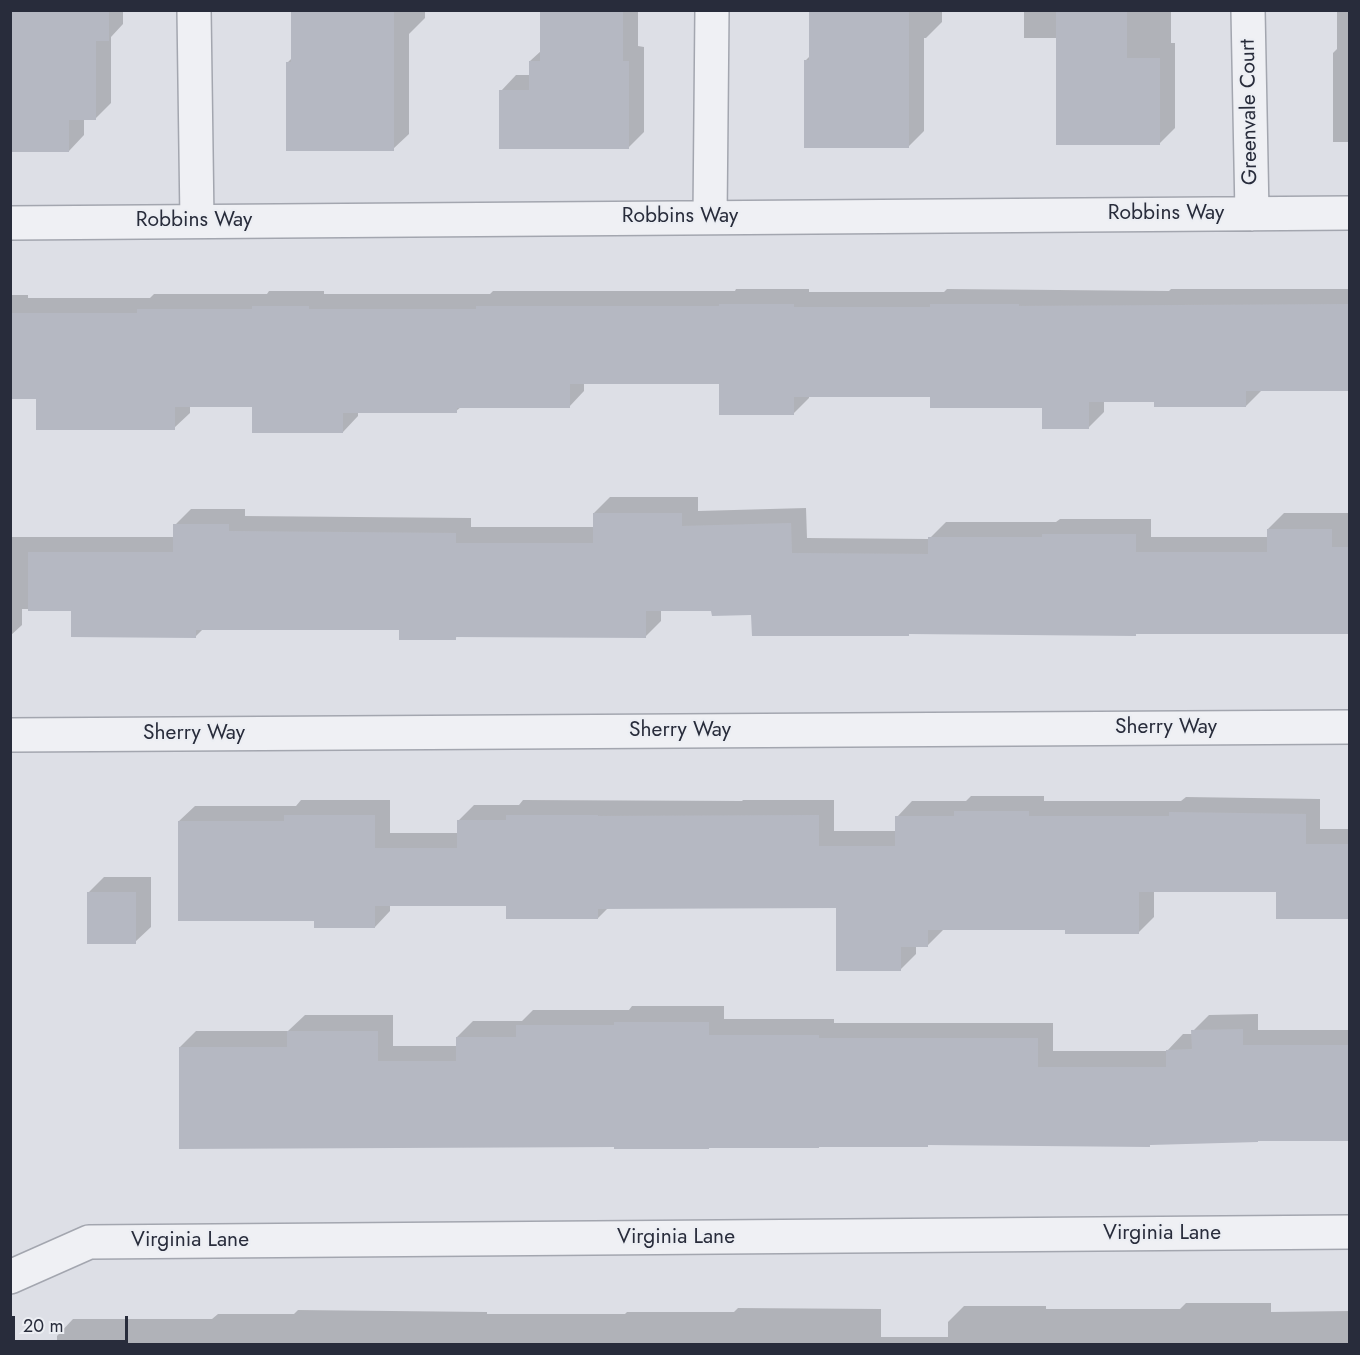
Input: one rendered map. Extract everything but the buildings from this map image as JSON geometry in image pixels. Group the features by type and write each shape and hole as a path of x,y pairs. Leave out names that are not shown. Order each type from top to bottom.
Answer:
{"street":[{"path":"194,10 197,221"},
{"path":"710,217 712,10"},
{"name":"Greenvale Court","path":"1248,10 1252,214"},
{"name":"Robbins Way","path":"10,223 1350,213"},
{"name":"Sherry Way","path":"10,735 1350,728"},
{"name":"Virginia Lane","path":"10,1277 89,1242 1350,1232"}]}
